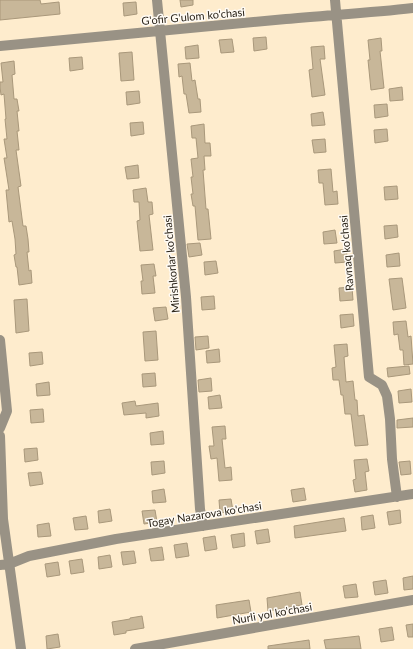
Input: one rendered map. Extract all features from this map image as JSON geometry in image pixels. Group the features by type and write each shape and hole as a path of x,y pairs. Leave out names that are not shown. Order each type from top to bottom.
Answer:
{"street":[{"name":"Mirishkorlar ko'chasi","path":"157,0 186,297 200,509 203,526"},
{"name":"Ravnaq ko'chasi","path":"336,0 370,377 382,385 387,396 397,497"},
{"name":"G'ofir G'ulom ko'chasi","path":"0,46 373,13 413,8"},
{"path":"0,340 7,411 0,428"},
{"path":"0,436 5,565 21,649"},
{"name":"Togay Nazarova ko'chasi","path":"5,565 29,556 116,539 413,494"},
{"name":"Nurli yol ko'chasi","path":"135,649 413,600"}],"building":[{"path":"0,0 40,0 41,4 59,2 60,14 0,20"},
{"path":"180,0 193,0 193,5 181,7"},
{"path":"136,2 137,14 124,16 123,3"},
{"path":"266,37 267,49 254,51 253,38"},
{"path":"381,38 382,51 380,51 384,88 371,90 368,40"},
{"path":"232,39 234,52 221,53 219,40"},
{"path":"198,45 199,58 186,59 185,47"},
{"path":"324,46 325,59 320,59 325,95 312,97 309,70 313,69 311,47"},
{"path":"132,52 134,80 121,81 119,53"},
{"path":"82,57 83,69 70,71 69,58"},
{"path":"14,61 15,74 12,75 14,99 17,99 19,111 17,111 19,131 17,131 19,150 16,150 21,186 18,187 23,226 26,226 28,239 29,252 27,252 32,283 19,285 14,255 16,254 15,239 12,221 9,222 6,190 9,190 4,158 7,158 4,139 7,139 6,119 4,94 1,95 0,87 0,82 3,82 1,63"},
{"path":"190,63 192,81 195,80 198,99 200,99 201,112 189,113 186,94 184,94 182,76 179,77 178,64"},
{"path":"402,87 403,100 390,101 389,89"},
{"path":"139,91 140,103 127,105 126,92"},
{"path":"387,104 388,116 375,118 374,105"},
{"path":"323,112 325,125 312,126 311,114"},
{"path":"143,122 144,134 131,136 130,123"},
{"path":"204,124 205,143 210,143 211,156 204,156 205,170 203,170 206,209 208,209 211,239 198,240 195,206 193,206 191,194 193,194 191,177 193,177 191,159 198,158 196,138 192,138 191,126"},
{"path":"387,129 388,141 375,143 374,130"},
{"path":"325,139 326,152 314,153 312,140"},
{"path":"138,165 139,178 127,179 125,167"},
{"path":"331,169 333,192 337,191 338,204 325,205 323,183 319,183 318,170"},
{"path":"397,186 398,199 385,200 384,187"},
{"path":"146,188 148,202 152,202 153,214 149,215 153,250 140,251 137,221 140,220 139,202 134,202 133,190"},
{"path":"397,225 398,237 385,239 384,226"},
{"path":"335,230 337,243 324,244 323,232"},
{"path":"200,243 202,255 189,257 187,244"},
{"path":"346,249 348,262 335,263 334,251"},
{"path":"399,253 400,266 387,267 386,255"},
{"path":"216,261 218,273 205,275 204,262"},
{"path":"154,264 156,276 153,276 155,293 142,294 141,281 143,281 141,265"},
{"path":"402,278 406,308 393,310 389,279"},
{"path":"352,287 353,300 340,301 339,288"},
{"path":"214,296 215,309 202,310 201,297"},
{"path":"27,299 29,331 16,333 14,300"},
{"path":"166,307 168,319 155,321 153,308"},
{"path":"353,314 354,326 341,328 340,315"},
{"path":"406,321 408,337 411,336 413,364 404,365 403,350 400,350 398,334 394,335 393,322"},
{"path":"156,331 158,360 145,361 143,332"},
{"path":"208,336 209,348 196,350 195,337"},
{"path":"347,344 348,356 344,357 346,382 353,381 355,400 357,400 358,416 364,415 368,445 355,446 351,414 345,414 343,395 341,395 339,380 333,380 332,368 336,367 334,345"},
{"path":"219,349 220,362 207,363 206,351"},
{"path":"42,352 43,364 30,366 29,353"},
{"path":"409,366 410,374 388,377 387,368"},
{"path":"155,373 156,386 143,387 142,374"},
{"path":"211,378 212,391 199,392 198,380"},
{"path":"49,382 50,395 37,396 36,384"},
{"path":"411,389 412,402 399,403 398,391"},
{"path":"220,395 222,408 209,409 208,397"},
{"path":"135,401 136,406 158,403 159,416 146,418 146,413 124,415 122,403"},
{"path":"43,409 44,422 31,423 30,410"},
{"path":"413,418 413,427 397,428 397,420"},
{"path":"225,426 226,439 222,439 225,468 231,467 232,480 219,481 217,458 211,459 209,446 214,446 212,427"},
{"path":"163,431 164,444 151,445 150,433"},
{"path":"37,448 38,460 25,462 24,449"},
{"path":"367,459 369,471 365,472 367,490 355,492 353,480 356,479 354,460"},
{"path":"164,461 165,473 152,475 151,462"},
{"path":"410,461 411,474 401,475 399,462"},
{"path":"41,472 43,484 30,486 28,473"},
{"path":"304,488 306,500 293,502 291,490"},
{"path":"164,489 166,502 153,503 152,491"},
{"path":"231,499 233,511 220,513 219,500"},
{"path":"110,509 112,521 99,523 98,511"},
{"path":"155,510 157,522 144,524 142,511"},
{"path":"400,510 401,523 389,525 387,512"},
{"path":"373,515 375,528 362,530 361,517"},
{"path":"86,516 88,529 75,530 73,518"},
{"path":"344,518 346,531 295,538 294,526"},
{"path":"49,523 51,536 38,537 37,525"},
{"path":"268,529 270,542 257,544 255,531"},
{"path":"244,533 245,546 233,548 231,535"},
{"path":"215,536 217,549 205,551 203,538"},
{"path":"187,543 189,556 176,558 174,545"},
{"path":"162,547 164,560 151,561 149,549"},
{"path":"134,551 136,563 123,565 121,552"},
{"path":"110,555 112,567 99,569 98,557"},
{"path":"82,559 84,572 71,574 69,561"},
{"path":"58,562 60,575 47,577 45,564"},
{"path":"413,576 413,589 404,590 403,578"},
{"path":"386,580 388,593 375,595 373,582"},
{"path":"356,584 358,597 345,598 343,586"},
{"path":"300,592 302,605 268,611 267,598"},
{"path":"249,600 251,612 217,618 216,605"},
{"path":"142,616 144,628 114,635 112,622"},
{"path":"413,624 413,637 408,637 406,625"},
{"path":"392,627 394,640 381,642 379,629"},
{"path":"58,634 60,647 47,649 46,636"},
{"path":"359,636 361,649 326,649 324,640"},
{"path":"309,640 310,649 268,649 268,646"}]}
